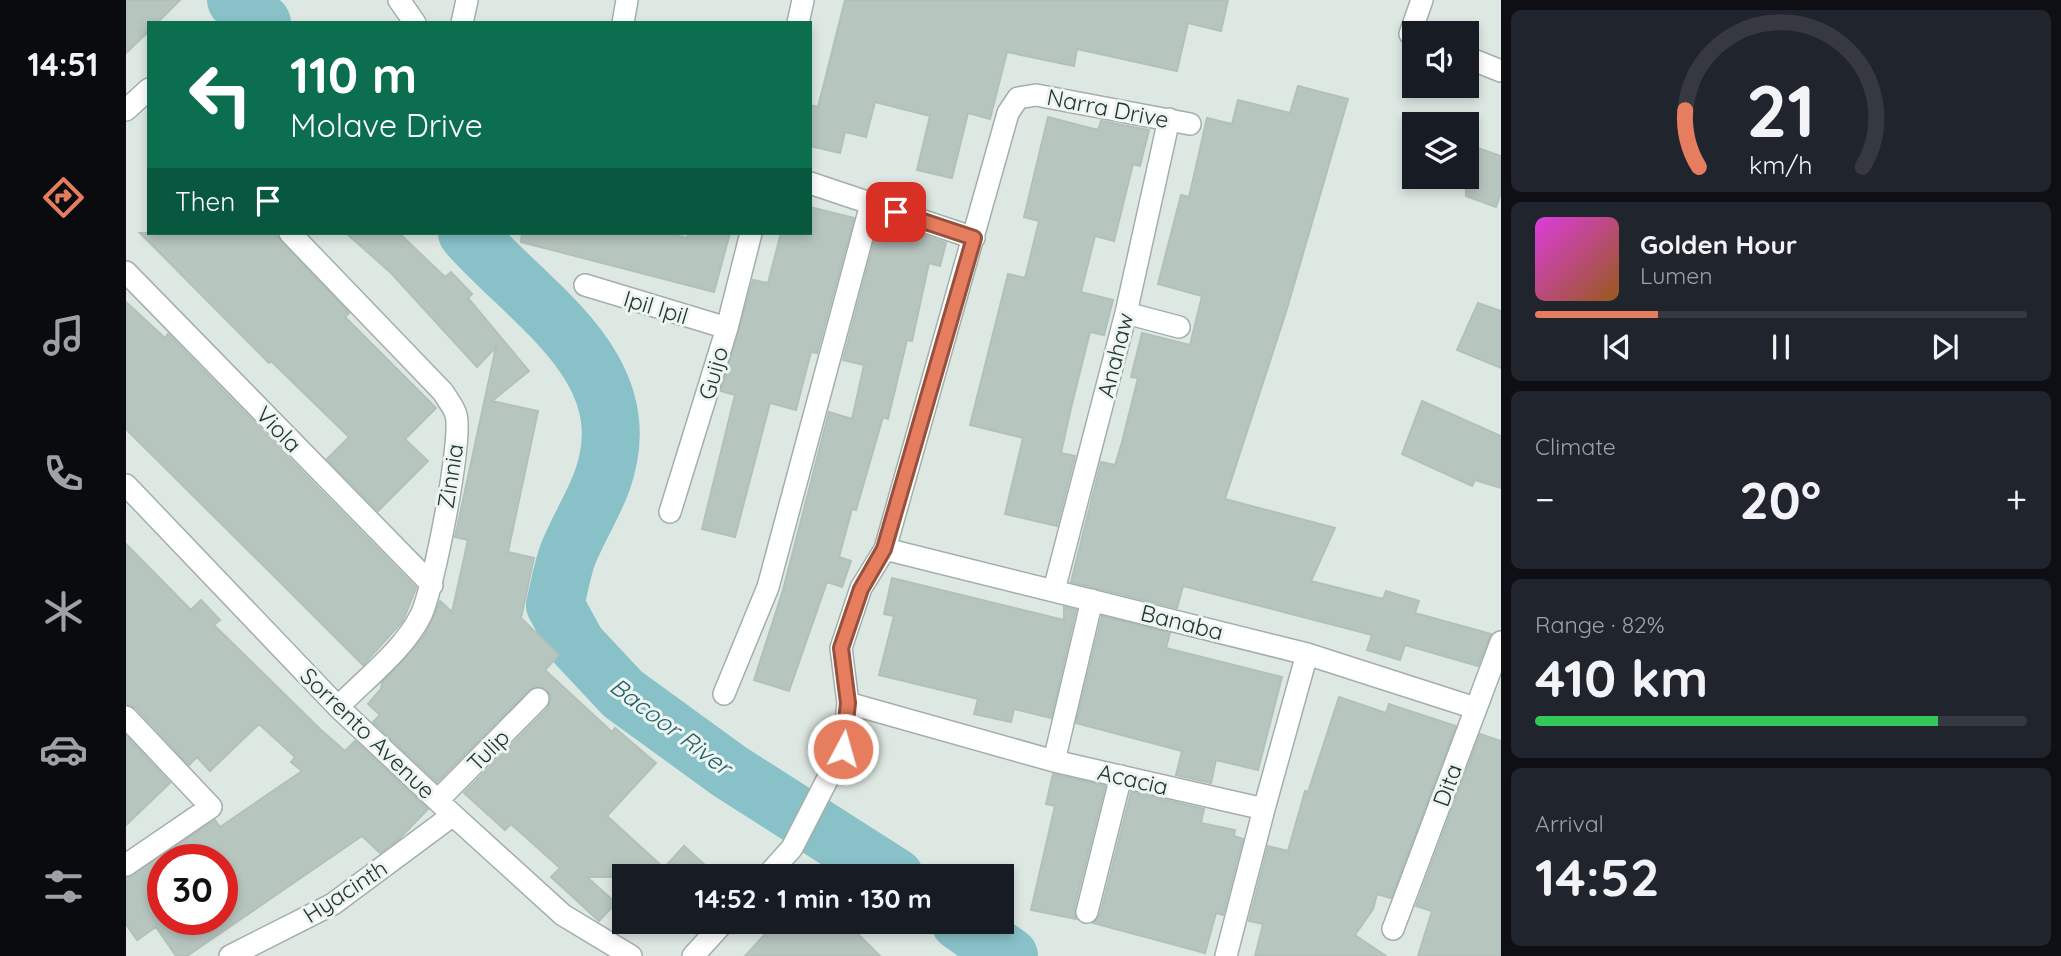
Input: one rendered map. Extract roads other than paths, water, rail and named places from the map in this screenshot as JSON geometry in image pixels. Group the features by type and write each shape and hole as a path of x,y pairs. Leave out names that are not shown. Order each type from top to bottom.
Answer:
{"street":[{"path":"399,0 414,21"},
{"path":"462,21 467,0"},
{"path":"623,21 627,0"},
{"path":"798,21 803,0"},
{"path":"1415,21 1422,0"},
{"path":"1479,62 1501,71"},
{"path":"126,110 147,91"},
{"name":"Narra Drive","path":"778,864 792,848 843,749 848,703 841,648 861,589 884,549 1008,113 1018,98 1035,95 1180,122"},
{"name":"Anahaw","path":"1054,590 1126,313 1180,122"},
{"path":"812,184 974,238"},
{"path":"724,694 768,587 871,204"},
{"name":"Zinnia","path":"292,235 443,392 456,415 457,440 432,585 421,616 402,641 338,707"},
{"name":"Guijo","path":"670,512 727,328 750,235"},
{"name":"Viola","path":"126,272 432,585"},
{"name":"Ipil Ipil","path":"585,285 727,328"},
{"path":"1126,313 1179,327"},
{"name":"Sorrento Avenue","path":"126,485 338,707 446,808 564,915 631,956"},
{"name":"Banaba","path":"884,549 1307,653 1475,708"},
{"path":"1054,761 1093,600"},
{"name":"Dita","path":"1393,929 1501,642"},
{"path":"1226,956 1307,653"},
{"name":"Tulip","path":"446,808 538,699"},
{"name":"Acacia","path":"848,703 1054,761 1264,809"},
{"path":"126,717 211,807 126,865"},
{"path":"1087,912 1121,776"},
{"name":"Hyacinth","path":"230,956 333,904 446,808"},
{"path":"693,956 713,934"}],"waterway":[{"name":"Bacoor River","path":"236,0 260,21"},
{"name":"Bacoor River","path":"469,235 574,342 594,372 607,405 611,441 602,481 568,554 555,605 577,645 623,694 729,771 875,864"},
{"name":"Bacoor River","path":"977,934 1009,956"}]}
